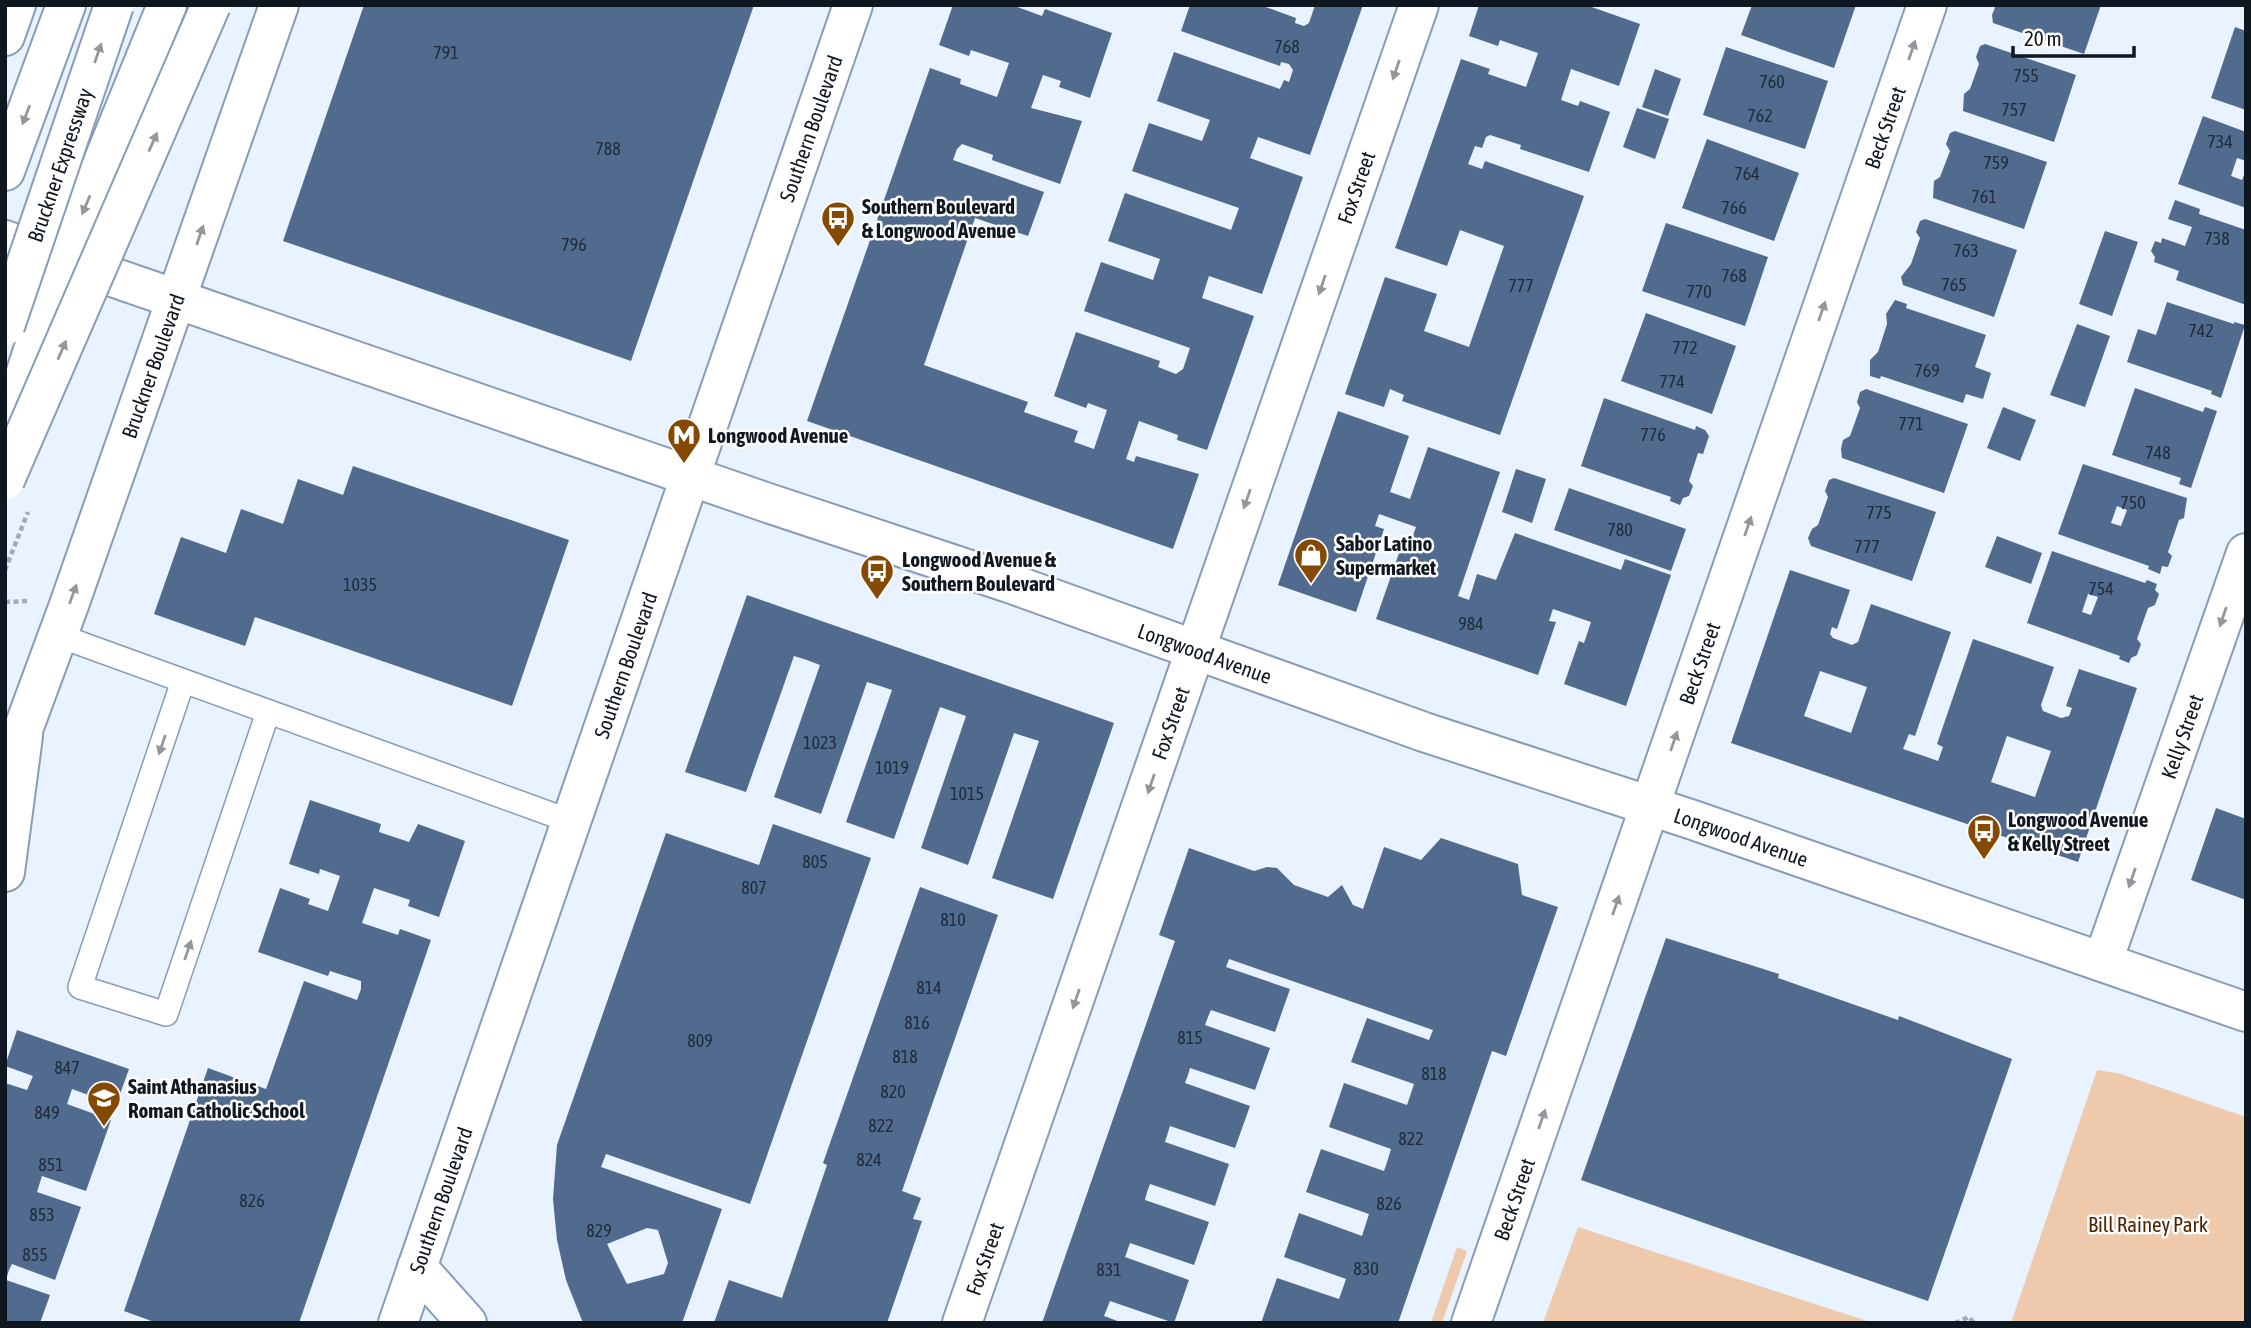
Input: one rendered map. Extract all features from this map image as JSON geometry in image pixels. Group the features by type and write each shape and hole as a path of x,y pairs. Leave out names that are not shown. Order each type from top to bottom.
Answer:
{"main road":[{"path":"5,36 16,5"},
{"path":"5,170 66,5"},
{"name":"Bruckner Expressway","path":"5,326 114,5"},
{"path":"5,435 63,260 167,5"},
{"path":"5,480 211,5"},
{"name":"Bruckner Boulevard","path":"5,763 15,724 57,635 178,299 279,5"},
{"name":"Southern Boulevard","path":"398,1323 853,5"},
{"name":"Fox Street","path":"962,1323 1419,5"},
{"name":"Beck Street","path":"1471,1323 1927,5"},
{"name":"Longwood Avenue","path":"5,240 1195,649 1424,733 1651,806 2246,1012"},
{"name":"Kelly Street","path":"2103,961 2246,553"},
{"name":"Bruckner Boulevard","path":"5,872 15,724"},
{"path":"417,1267 467,1323"}],"lane":[{"path":"57,635 570,821"},
{"path":"183,681 80,987 166,1014 268,712"}],"path":[{"path":"5,602 42,600"},
{"path":"1955,1323 1969,1317 1974,1323"}],"green space":[{"name":"Bill Rainey Park","path":"2097,1070 2121,1074 2246,1117 2246,1323 2011,1323"},
{"path":"1578,1227 1873,1323 1543,1323"},
{"path":"1457,1247 1467,1251 1442,1323 1431,1323"}],"building":[{"path":"364,5 754,5 631,361 283,241"},
{"path":"953,5 1012,5 1042,16 1045,9 1112,33 1090,98 1059,87 1061,81 1043,75 1031,108 1082,121 1060,184 992,160 993,155 962,144 957,149 953,160 1044,192 1028,236 975,218 924,365 1028,402 1024,412 1078,431 1074,442 1094,449 1107,410 1088,403 1086,408 1054,396 1076,332 1160,361 1158,367 1176,374 1183,369 1190,348 1084,311 1101,262 1153,280 1160,259 1108,241 1125,193 1231,230 1239,208 1132,171 1149,123 1202,141 1210,120 1157,101 1174,52 1280,89 1284,80 1289,82 1293,70 1289,64 1281,62 1280,66 1181,31 1190,5 1260,5 1296,18 1295,23 1304,26 1309,23 1315,5 1363,5 1310,155 1258,137 1250,158 1303,177 1262,294 1209,276 1202,298 1254,316 1207,450 1177,440 1178,435 1139,421 1126,459 1134,462 1136,456 1199,474 1173,549 807,421 930,68 961,79 960,84 997,97 1009,63 971,50 969,56 939,45"},
{"path":"1479,5 1586,5 1640,24 1619,86 1571,69 1561,100 1578,106 1580,101 1610,112 1589,172 1520,149 1521,145 1490,135 1486,137 1482,148 1475,146 1468,164 1482,169 1485,161 1584,196 1500,435 1402,401 1404,395 1390,389 1384,407 1345,394 1385,277 1437,294 1424,331 1469,347 1504,246 1460,230 1447,266 1395,248 1461,59 1490,69 1488,74 1526,87 1538,53 1500,40 1498,46 1469,36"},
{"path":"1752,5 1856,5 1834,68 1741,35"},
{"path":"1996,5 2101,5 2084,54 1993,23 1992,15"},
{"path":"2235,27 2246,31 2246,110 2211,98"},
{"path":"1985,44 2076,75 2054,142 1963,111 1964,94 1970,89 1979,64 1976,57 1980,46"},
{"path":"1726,47 1828,81 1805,149 1703,115"},
{"path":"1655,69 1681,79 1668,116 1642,107"},
{"path":"1637,108 1669,119 1655,159 1623,147"},
{"path":"2203,116 2246,132 2246,161 2237,158 2231,176 2242,180 2246,170 2246,208 2178,184"},
{"path":"1955,131 2047,162 2024,229 1933,198 1934,181 1940,177 1950,151 1946,144 1950,133"},
{"path":"1707,139 1799,173 1774,241 1682,208"},
{"path":"2175,200 2200,209 2199,214 2246,230 2246,305 2176,280 2179,271 2154,262 2155,257 2151,251 2155,241 2161,243 2162,238 2185,246 2192,227 2168,219"},
{"path":"1925,219 2017,250 1994,317 1903,285 1901,277 1911,264 1920,238 1916,232 1920,221"},
{"path":"1666,223 1768,257 1745,326 1642,291"},
{"path":"2105,231 2138,242 2112,316 2079,304"},
{"path":"1895,300 1907,304 1906,308 1986,335 1975,367 1991,373 1983,399 1966,394 1963,403 1881,376 1880,379 1870,376 1870,360 1878,352 1887,324 1886,314"},
{"path":"2167,302 2234,324 2245,325 2221,398 2211,394 2212,391 2127,362 2138,329 2156,335"},
{"path":"1646,313 1736,346 1712,414 1621,381"},
{"path":"2077,324 2110,336 2085,407 2050,395"},
{"path":"2135,388 2203,412 2205,407 2217,411 2191,488 2179,484 2181,478 2112,455"},
{"path":"1866,389 1968,424 1944,493 1842,458 1843,440 1850,436 1860,408 1857,402 1860,392"},
{"path":"1604,398 1695,430 1696,426 1705,430 1709,436 1703,454 1698,453 1689,481 1693,486 1689,496 1683,498 1680,505 1670,501 1671,497 1581,466"},
{"path":"2003,407 2036,420 2020,461 1987,448"},
{"path":"1338,411 1409,436 1390,492 1410,499 1428,447 1500,472 1458,596 1469,600 1477,574 1496,580 1515,533 1621,570 1625,559 1671,575 1626,706 1564,684 1579,641 1584,643 1591,622 1553,609 1549,621 1556,622 1538,675 1376,619 1405,536 1412,538 1416,527 1379,514 1375,526 1384,529 1356,612 1278,585"},
{"path":"2083,464 2187,498 2184,518 2179,520 2168,552 2172,556 2168,567 2162,566 2160,574 2148,569 2149,566 2058,534","holes":["2117,506 2127,510 2121,526 2111,523"]},
{"path":"353,466 569,540 512,706 255,617 245,646 154,614 181,537 226,553 241,509 283,524 298,479 343,495"},
{"path":"1516,469 1546,479 1532,523 1502,512"},
{"path":"1834,478 1936,512 1912,581 1811,546 1808,538 1812,529 1818,525 1828,497 1825,491 1829,480"},
{"path":"1569,488 1686,529 1671,571 1554,530"},
{"path":"1997,536 2042,553 2031,584 1985,567"},
{"path":"2052,551 2145,583 2147,580 2157,584 2155,590 2159,594 2155,605 2148,608 2137,639 2141,644 2137,655 2131,658 2129,663 2119,659 2120,656 2027,623","holes":["2088,594 2098,597 2091,615 2082,612"]},
{"path":"1790,570 1850,590 1837,629 1832,627 1830,634 1833,638 1852,645 1858,642 1871,604 1951,632 1915,736 1909,734 1903,749 1938,761 1943,747 1937,744 1973,639 2054,667 2041,705 2043,711 2061,718 2069,716 2072,708 2066,706 2079,669 2137,688 2078,862 1731,743","holes":["1820,671 1867,687 1851,733 1804,716","2007,736 2051,751 2035,797 1991,782"]},
{"path":"747,595 1114,723 1053,899 992,878 1039,741 1014,733 968,865 921,848 966,716 940,707 894,839 846,822 892,690 867,682 821,814 774,797 820,665 807,660 794,656 746,792 685,772"},
{"path":"310,800 381,824 379,832 409,842 418,824 465,841 439,917 408,906 410,900 374,888 362,923 398,935 400,929 431,940 299,1323 157,1323 124,1311 208,1068 266,1089 304,981 357,1000 361,989 361,981 330,971 328,976 258,952 280,888 310,899 308,904 328,911 340,876 320,869 319,874 289,864"},
{"path":"2216,808 2246,819 2246,900 2191,880"},
{"path":"773,824 871,858 750,1204 606,1154 601,1167 722,1209 682,1323 583,1323 566,1280 557,1240 553,1199 557,1145 666,833 759,865","holes":["647,1228 658,1230 668,1263 664,1274 627,1284 607,1244"]},
{"path":"1441,838 1518,864 1522,895 1558,907 1506,1056 1492,1051 1398,1323 1261,1323 1277,1278 1339,1299 1346,1279 1284,1257 1299,1213 1362,1236 1369,1214 1306,1192 1321,1149 1384,1171 1391,1149 1329,1127 1344,1083 1407,1105 1414,1084 1351,1062 1367,1018 1429,1040 1433,1030 1229,959 1226,967 1290,989 1275,1032 1211,1010 1205,1025 1270,1048 1255,1090 1190,1068 1185,1083 1250,1106 1235,1148 1170,1126 1165,1142 1229,1164 1215,1206 1150,1184 1147,1192 1145,1200 1209,1222 1194,1265 1130,1243 1125,1257 1189,1280 1174,1323 1110,1301 1104,1316 1123,1323 1042,1323 1175,941 1159,935 1189,848 1254,871 1267,867 1277,868 1294,885 1328,897 1342,885 1353,905 1363,909 1384,847 1421,860"},
{"path":"920,887 998,915 902,1191 921,1198 913,1219 922,1221 887,1323 714,1323 729,1280 782,1298 827,1165 823,1163"},
{"path":"1666,938 1779,974 1778,978 1898,1020 1899,1016 2012,1059 1928,1301 1581,1180"},
{"path":"17,1030 129,1069 116,1105 72,1089 67,1104 111,1120 86,1191 42,1176 37,1192 81,1207 55,1280 12,1264 9,1270 6,1280 50,1295 40,1323 5,1323 5,1083 27,1090 33,1076 5,1066"}],"place":[{"name":"Southern Boulevard & Longwood Avenue","path":"838,248"},
{"name":"Longwood Avenue","path":"684,465"},
{"name":"Sabor Latino Supermarket","path":"1311,585"},
{"name":"Longwood Avenue & Southern Boulevard","path":"877,601"},
{"name":"Longwood Avenue & Kelly Street","path":"1984,861"},
{"name":"Saint Athanasius Roman Catholic School","path":"104,1128"}]}
